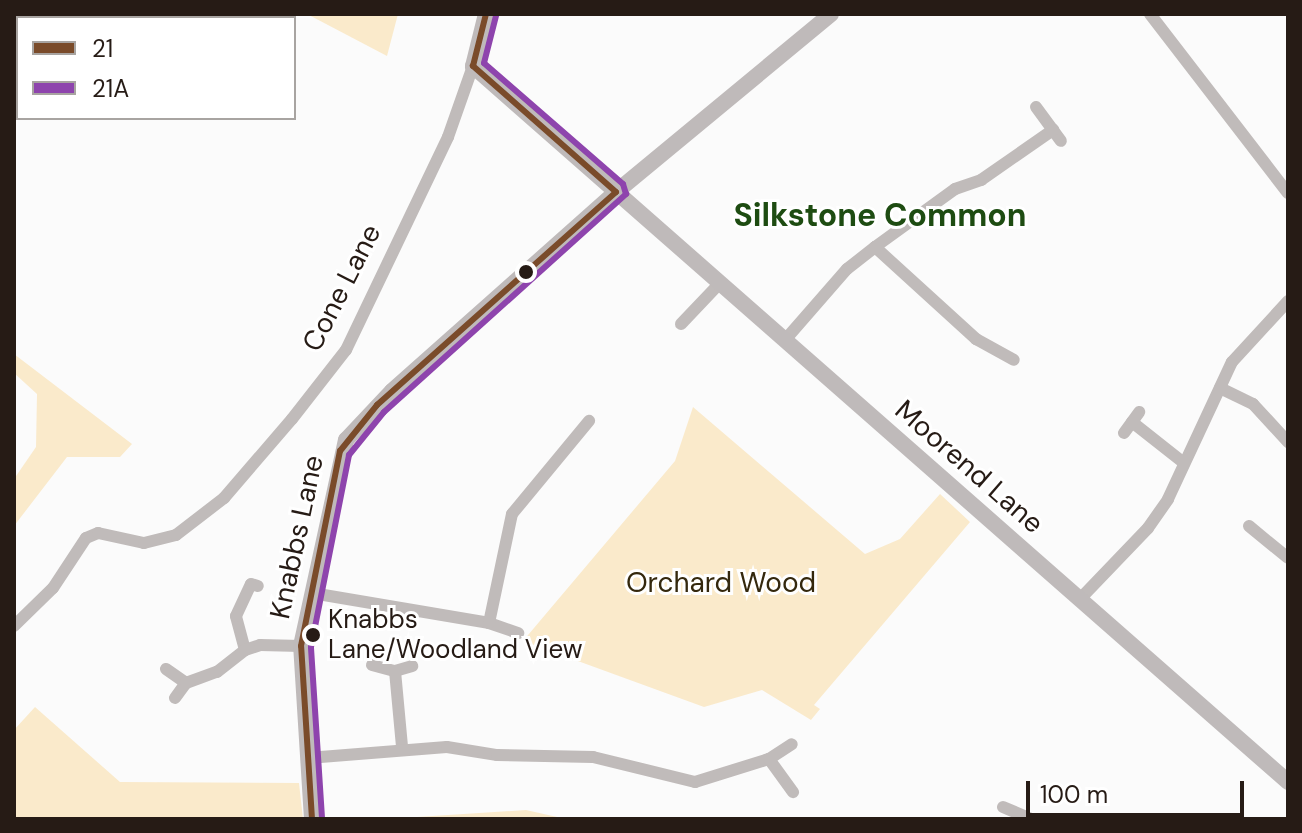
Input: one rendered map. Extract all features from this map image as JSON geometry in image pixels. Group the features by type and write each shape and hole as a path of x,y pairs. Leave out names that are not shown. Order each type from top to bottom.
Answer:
{"street":[{"name":"Cone Lane","path":"14,626 53,588 86,538 98,533 144,543 176,535 213,506 346,350 448,137 473,66 486,14"},
{"name":"Knabbs Lane","path":"312,819 301,646 340,451 353,430 616,192 831,14"},
{"path":"1150,14 1288,193"},
{"path":"473,66 616,192"},
{"path":"785,340 847,269 875,247 955,189 981,180 1057,136 1036,107"},
{"name":"Moorend Lane","path":"616,192 1288,782"},
{"path":"875,247 976,339 1014,360"},
{"path":"681,324 720,283"},
{"path":"1080,599 1148,528 1244,345 1288,301"},
{"path":"1220,388 1253,404 1288,442"},
{"path":"489,623 512,514 589,421"},
{"path":"1132,423 1184,463"},
{"path":"1249,526 1288,558"},
{"path":"245,650 236,616 251,584 258,586"},
{"path":"312,593 489,623 518,633"},
{"path":"175,698 186,683 217,672 245,650 260,645 301,646"},
{"path":"372,665 395,671 412,666"},
{"path":"166,669 186,683"},
{"path":"395,671 402,747"},
{"path":"308,758 402,747 593,757 686,781 712,780 769,759 792,744"},
{"path":"769,759 793,792"},
{"path":"1003,807 1031,819"}],"green space":[{"path":"307,14 398,14 387,56"},
{"path":"14,354 132,444 120,457 67,457 14,526 14,479 36,447 37,394 14,373"},
{"name":"Orchard Wood","path":"693,407 865,554 900,539 940,494 970,522 814,705 820,709 811,720 762,690 704,707 523,641 675,461"},
{"path":"35,707 120,782 299,783 303,819 14,819 14,730"},
{"path":"526,810 566,819 386,819"}],"transit line":[{"name":"21","path":"312,819 301,646 340,451 377,405 616,192 473,66 486,14"},
{"name":"21A","path":"322,818 311,647 349,455 384,412 626,194 623,184 484,63 496,16"}],"place":[{"name":"Knabbs Lane/Woodland View","path":"313,635"}],"district":[{"name":"Silkstone Common","path":"880,215"}]}
